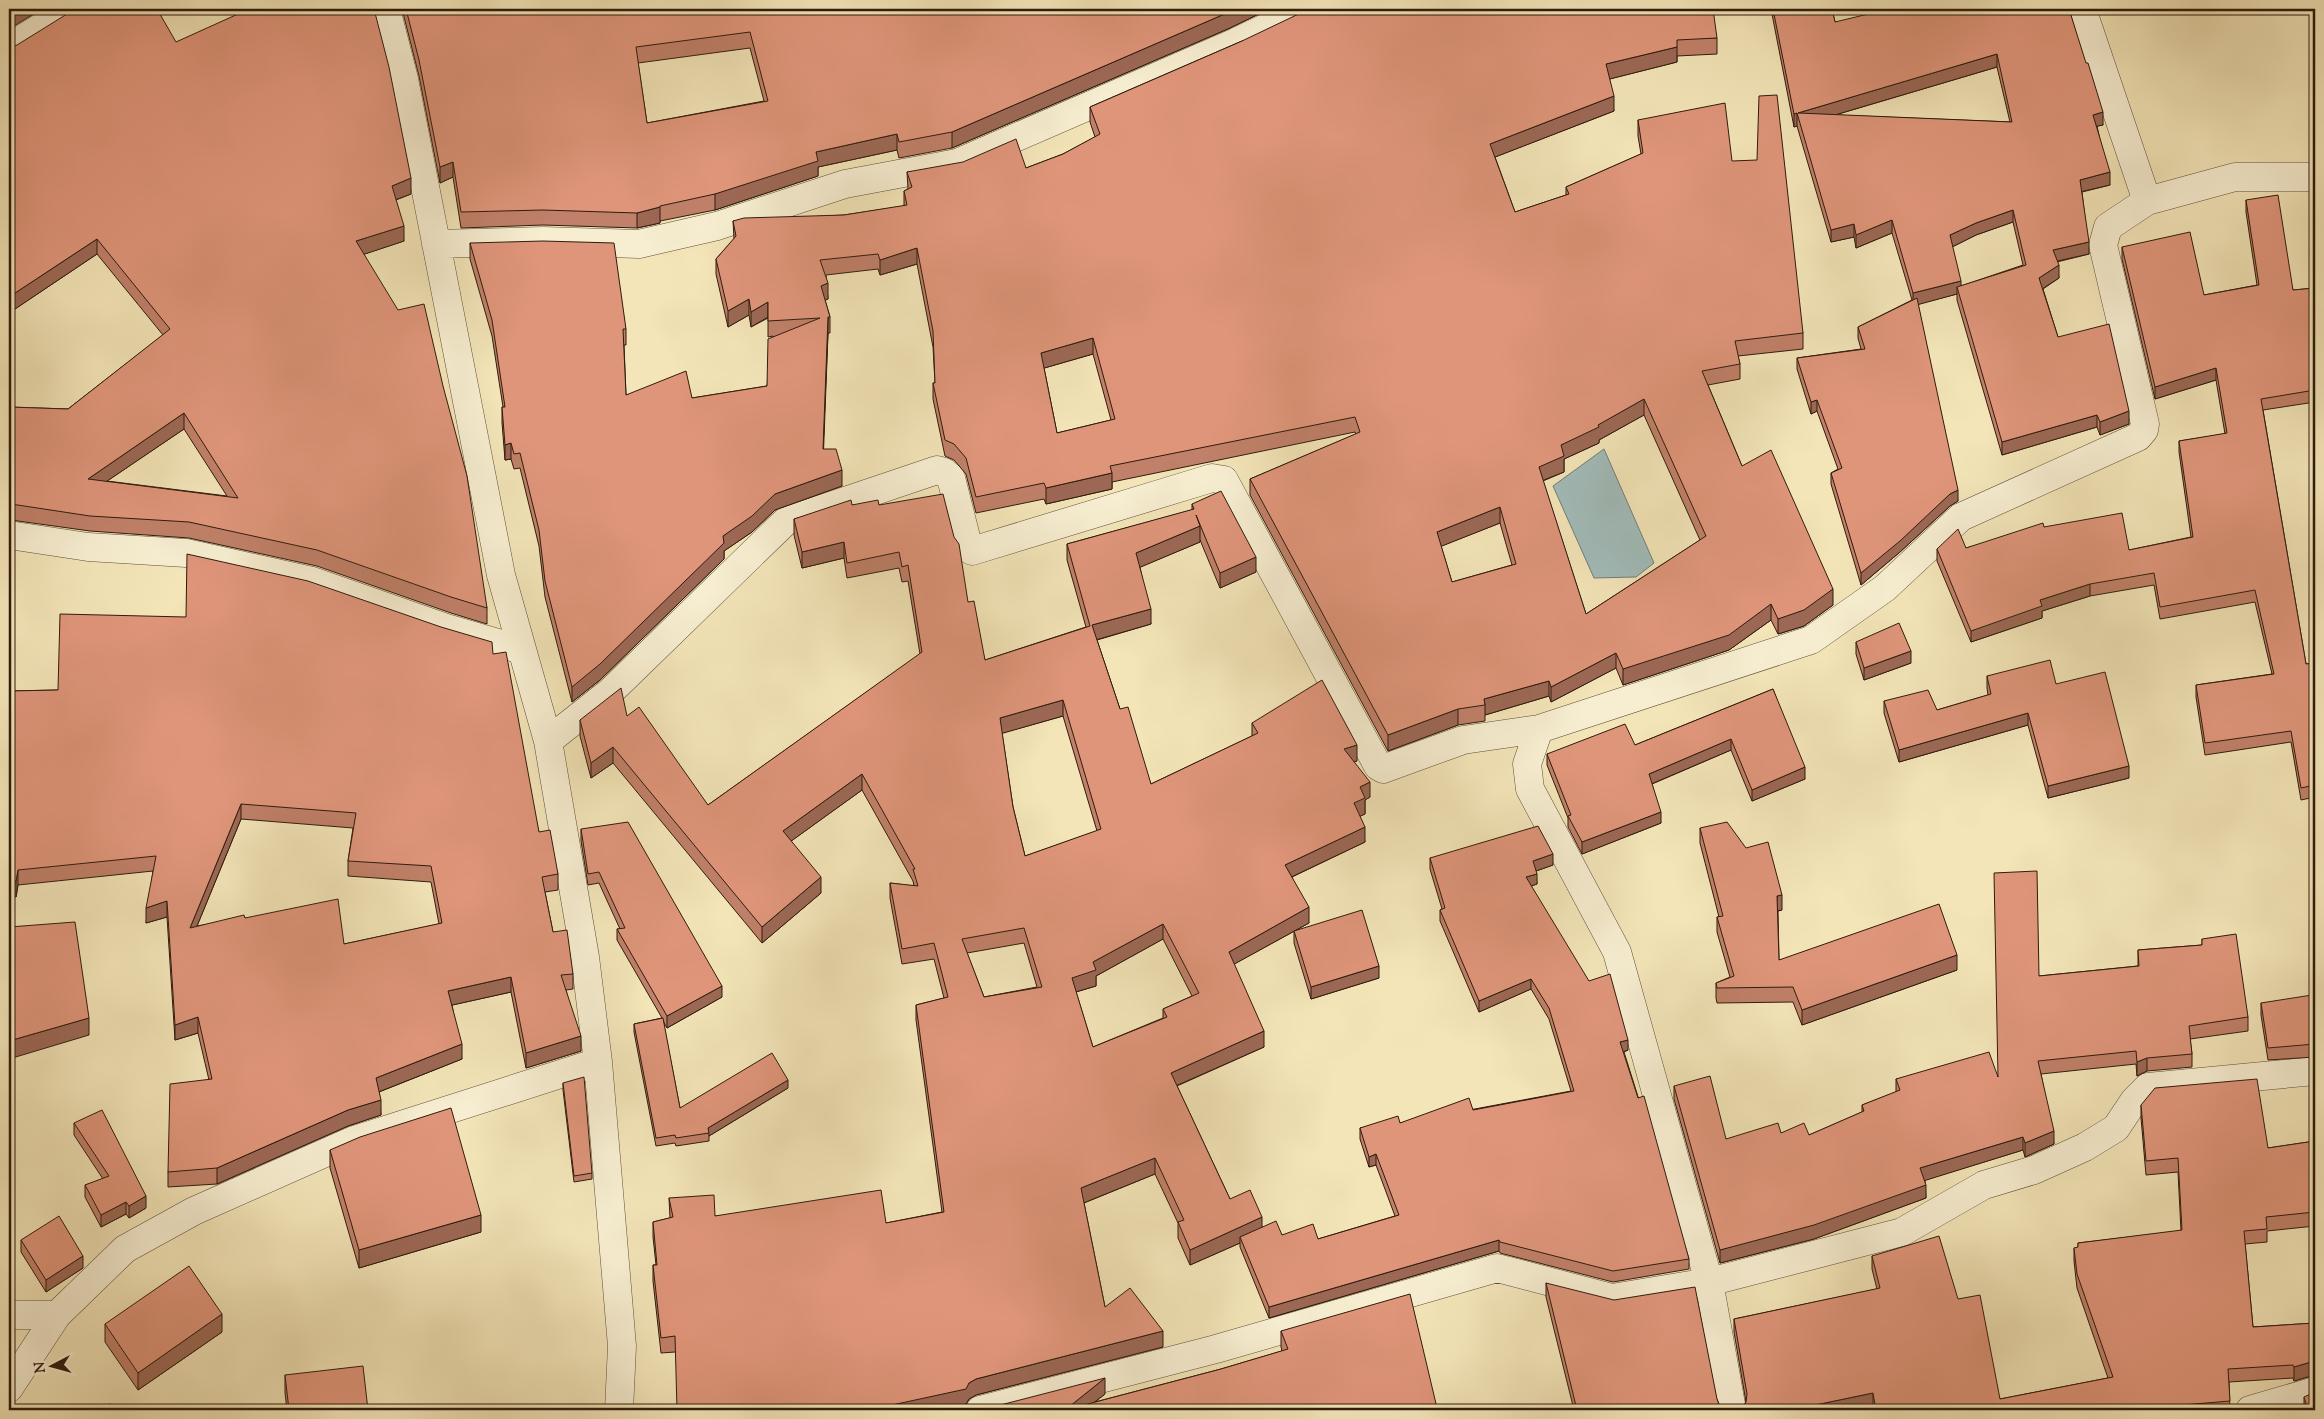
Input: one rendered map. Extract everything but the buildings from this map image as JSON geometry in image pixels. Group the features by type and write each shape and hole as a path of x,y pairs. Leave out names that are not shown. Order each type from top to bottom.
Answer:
{"street":[{"path":"9,47 71,9"},
{"path":"386,9 404,79 501,575 548,741 585,956 598,1062 622,1346 619,1410"},
{"path":"436,244 543,241 639,244 717,226 845,184 957,163 1227,46 1305,9"},
{"path":"2082,9 2147,201"},
{"path":"548,741 610,692 786,521 937,470 944,472 951,478 969,549 972,551 1203,480 1219,478 1224,480 1378,766 1383,769 1463,740 1538,729 1811,640 1885,588 1961,518 2138,436 2144,430 2145,424 2103,245 2108,227 2147,201 2234,177 2315,177"},
{"path":"9,535 88,547 196,555 312,581 446,628 522,650"},
{"path":"1538,729 1527,764 1530,789 1616,952 1709,1282 1732,1410"},
{"path":"9,1388 57,1315 125,1249 194,1211 354,1140 598,1062"},
{"path":"980,1410 1216,1349 1497,1268 1612,1298 1709,1282 1902,1232 1984,1185 2034,1170 2085,1147 2116,1128 2134,1101 2148,1087 2315,1071"},
{"path":"9,1315 57,1315"},
{"path":"2250,1410 2315,1391"}],"water":[{"path":"1604,449 1654,563 1636,577 1594,578 1553,486"}]}
